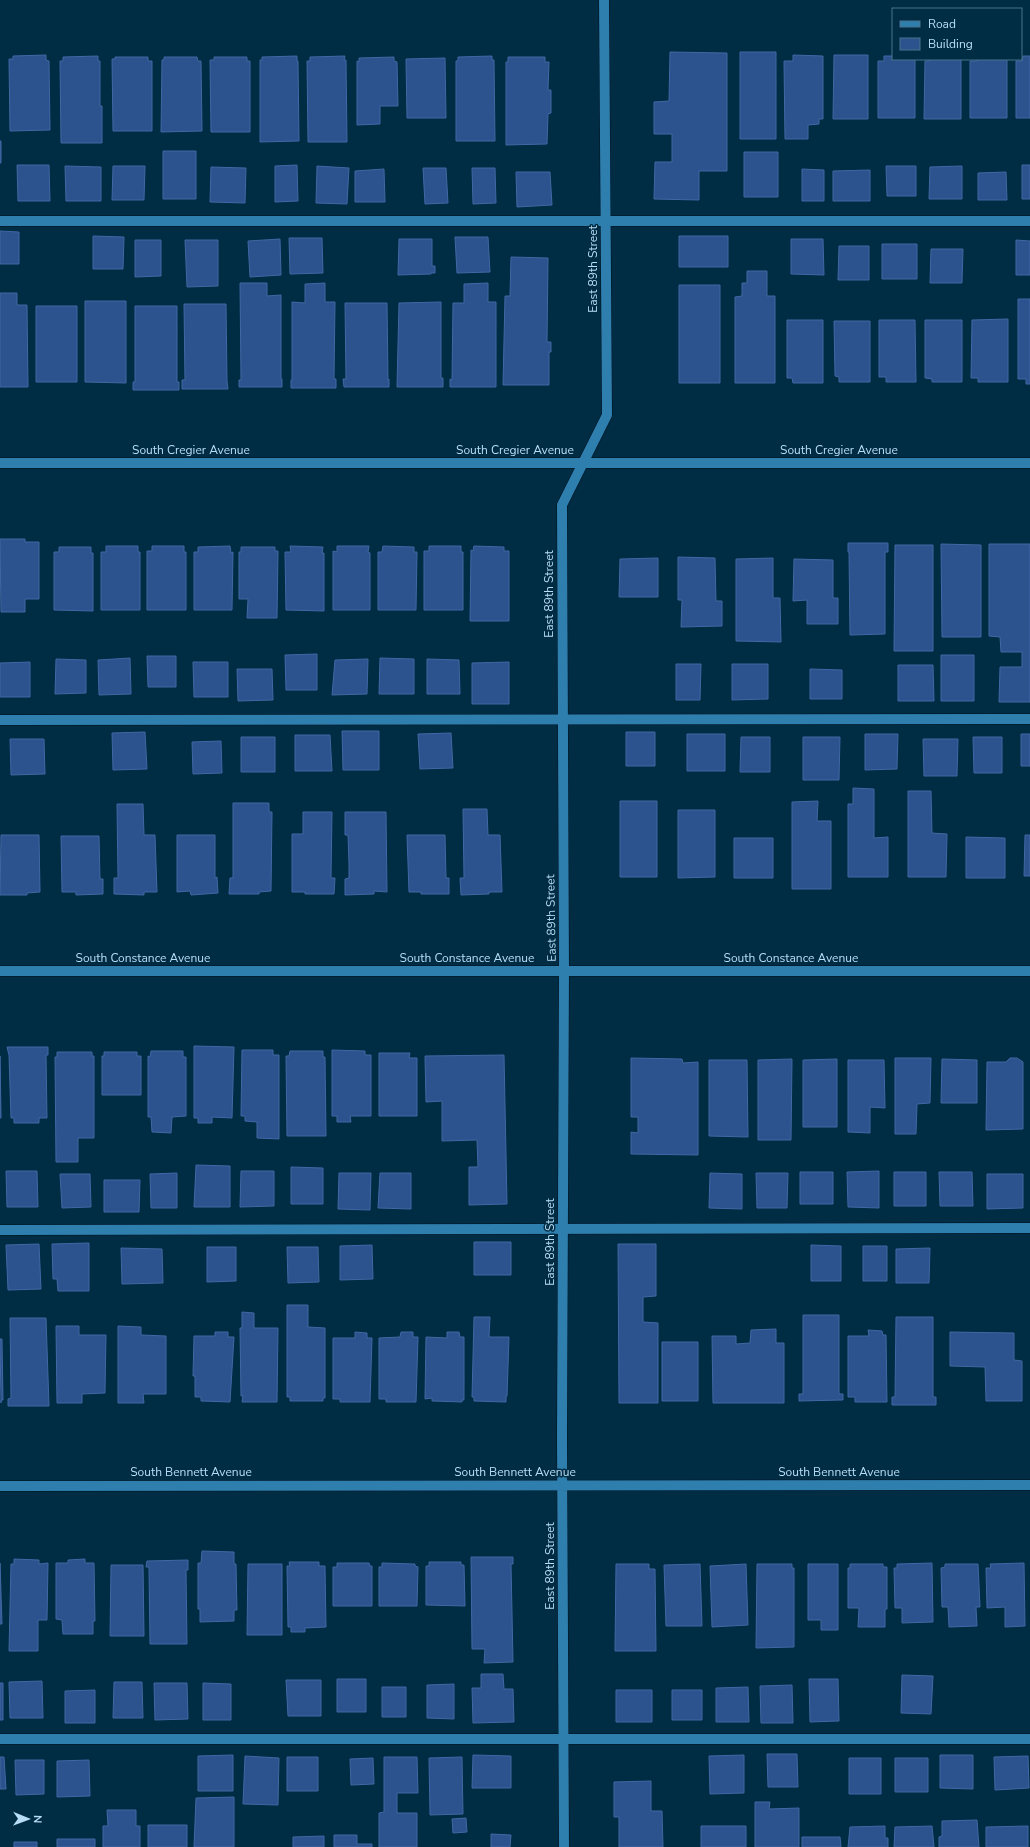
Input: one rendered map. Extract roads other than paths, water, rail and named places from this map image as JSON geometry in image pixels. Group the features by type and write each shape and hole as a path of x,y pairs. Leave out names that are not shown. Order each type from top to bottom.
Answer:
{"street":[{"name":"East 89th Street","path":"564,1847 564,971 562,505 607,415 604,0"},
{"path":"0,221 1030,221"},
{"name":"South Cregier Avenue","path":"0,463 1030,463"},
{"path":"0,720 1030,719"},
{"name":"South Constance Avenue","path":"0,971 1030,971"},
{"path":"0,1230 1030,1228"},
{"name":"South Bennett Avenue","path":"0,1486 1030,1485"},
{"path":"0,1739 1030,1739"}]}
